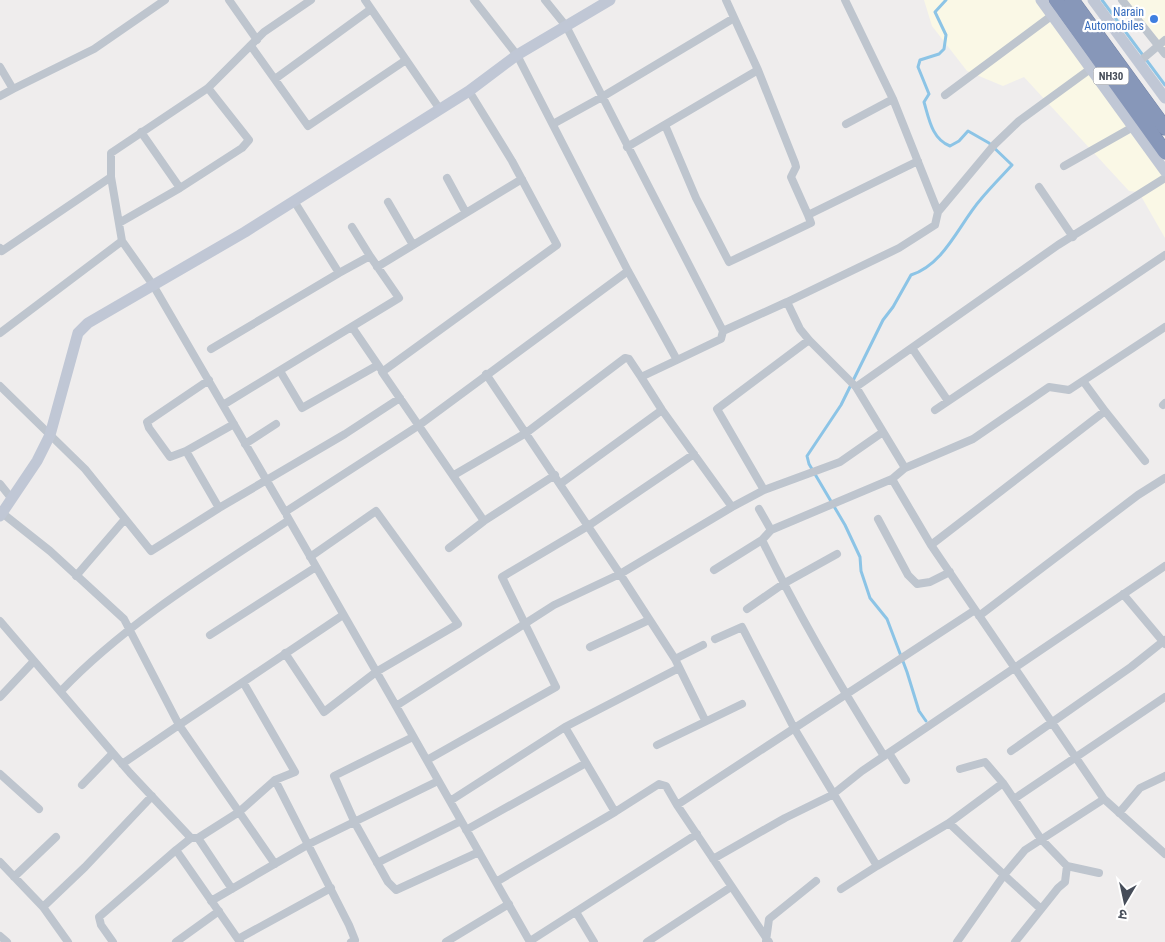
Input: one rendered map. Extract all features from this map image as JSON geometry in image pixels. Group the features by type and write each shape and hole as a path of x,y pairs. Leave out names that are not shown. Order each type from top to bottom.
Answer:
{"highway":[{"name":"NH30","path":"1060,6 1095,65 1165,152"},
{"name":"NH30","path":"1060,6 1165,128"}],"street":[{"path":"0,96 94,49 165,0"},
{"path":"229,0 257,40"},
{"path":"311,0 257,40 208,88 110,153 111,177 122,240 153,285 209,380 530,942 697,834"},
{"path":"365,0 439,108"},
{"path":"474,0 517,55 628,271 677,360"},
{"path":"545,0 566,26 723,331 721,339 641,377"},
{"path":"275,864 179,725 124,619 50,551 1,515 50,435 78,333 88,323 294,202 468,91 517,55 610,0"},
{"path":"665,125 696,198 729,262 811,223 790,177 796,167 795,163 758,70 726,0"},
{"path":"845,0 894,99 938,212"},
{"path":"1041,0 1060,6"},
{"path":"1093,0 1141,59 1165,98"},
{"path":"1122,0 1160,44 1165,54"},
{"path":"945,95 1060,6"},
{"path":"275,78 371,9"},
{"path":"553,124 734,18"},
{"path":"1141,59 1160,44"},
{"path":"250,46 308,126 406,60"},
{"path":"723,331 899,248 935,225 938,212 992,148 1018,121 1095,65 1133,126 1165,171"},
{"path":"0,67 13,89"},
{"path":"628,147 758,70"},
{"path":"119,223 180,188 242,148 249,140 208,88"},
{"path":"280,371 302,408 380,368 557,245 522,179 468,91"},
{"path":"846,124 894,99"},
{"path":"1064,166 1133,126"},
{"path":"141,132 158,153 180,188"},
{"path":"808,215 918,161"},
{"path":"1,250 111,177"},
{"path":"446,178 466,213"},
{"path":"856,387 1073,237 1165,178"},
{"path":"377,267 522,179"},
{"path":"1040,187 1073,237"},
{"path":"294,202 339,272"},
{"path":"388,202 413,245"},
{"path":"223,405 398,298 352,228"},
{"path":"0,333 122,240"},
{"path":"935,410 1014,354 1165,255"},
{"path":"211,349 339,272 370,256"},
{"path":"61,691 89,662 96,659 129,629 287,516 418,426 628,271"},
{"path":"787,302 800,329 808,340 856,387 905,468"},
{"path":"352,327 484,521"},
{"path":"714,570 762,540 772,530 892,479 905,468 973,440 1049,387 1069,390 1165,327"},
{"path":"764,490 717,410 808,340"},
{"path":"912,348 948,401"},
{"path":"454,475 526,433 625,358 629,359 662,410 732,507"},
{"path":"486,374 675,659 704,720"},
{"path":"209,380 147,422 149,428 170,456 186,451 234,424"},
{"path":"1083,381 1145,461"},
{"path":"0,386 85,469 151,552 219,508 400,398"},
{"path":"560,484 662,410"},
{"path":"931,545 1105,411"},
{"path":"245,444 276,424"},
{"path":"396,706 524,626 554,605 620,574 764,490 840,462 883,432"},
{"path":"186,451 219,508"},
{"path":"427,760 556,687 524,626 502,577 588,526 694,454"},
{"path":"449,548 484,521 554,475"},
{"path":"677,805 845,694 977,613 1138,495 1165,478"},
{"path":"892,479 931,545 1104,799 1165,854"},
{"path":"0,484 12,499"},
{"path":"759,509 772,530"},
{"path":"285,653 324,712 376,672 458,624 376,511 310,557"},
{"path":"76,576 125,519"},
{"path":"878,519 908,575 917,584 930,582 950,572"},
{"path":"762,540 783,584 845,694 906,780"},
{"path":"747,609 783,584 837,554"},
{"path":"713,859 785,818 832,796 887,754 1165,566"},
{"path":"210,635 316,567"},
{"path":"1011,750 1131,668 1164,642 1123,594"},
{"path":"122,764 343,615"},
{"path":"590,648 649,620"},
{"path":"0,621 122,764 194,838 232,889"},
{"path":"715,639 742,627 794,728 832,796 877,866"},
{"path":"675,659 703,645"},
{"path":"0,697 34,661"},
{"path":"450,801 565,727 679,668"},
{"path":"113,942 101,925 99,917 176,850 239,812 275,780 295,772 243,682"},
{"path":"1014,799 1076,759 1165,697"},
{"path":"657,745 704,720 742,704"},
{"path":"565,727 615,812"},
{"path":"413,737 334,776 355,822 377,863 388,882 396,890 479,852"},
{"path":"82,785 113,753"},
{"path":"960,769 985,762 1003,783 1041,839 1067,866 1099,873"},
{"path":"466,830 586,763"},
{"path":"0,774 39,809"},
{"path":"1119,813 1140,788 1165,776"},
{"path":"275,780 331,888 355,940 351,942"},
{"path":"212,901 309,844 438,781"},
{"path":"841,889 949,823 1003,783"},
{"path":"496,882 660,784 666,786 767,941"},
{"path":"43,907 85,867 152,796"},
{"path":"956,942 1004,875 1025,850 1104,799"},
{"path":"377,863 461,821"},
{"path":"949,823 1042,909"},
{"path":"14,877 56,837"},
{"path":"176,850 239,940 331,888"},
{"path":"0,862 43,907 68,942"},
{"path":"1015,942 1058,888 1065,882 1067,866"},
{"path":"767,941 769,919 816,881"},
{"path":"647,942 731,887"},
{"path":"449,941 509,904"},
{"path":"176,942 218,911"},
{"path":"576,912 594,942"},
{"path":"0,936 7,942"}],"shaded area":[{"path":"924,0 1035,0 1164,176 1138,192 1129,191 1024,77 1003,86 967,71 932,26"},
{"name":"Narain Automobiles","path":"1125,0 1165,0 1165,48"},
{"path":"1165,181 1165,238 1141,196"}],"waterway":[{"path":"926,721 919,711 887,619 870,598 861,571 860,557 845,525 809,464 807,456 841,405 883,320 893,307 911,275 923,270 942,253 973,209 1012,165 989,143 968,131 959,141 950,146 939,139 932,128 924,102 929,94 918,67 920,60 939,54 944,49 946,35 935,12 946,0"},
{"path":"1102,0 1165,85"}],"place":[{"name":"Narain Automobiles","path":"1154,19"}]}
